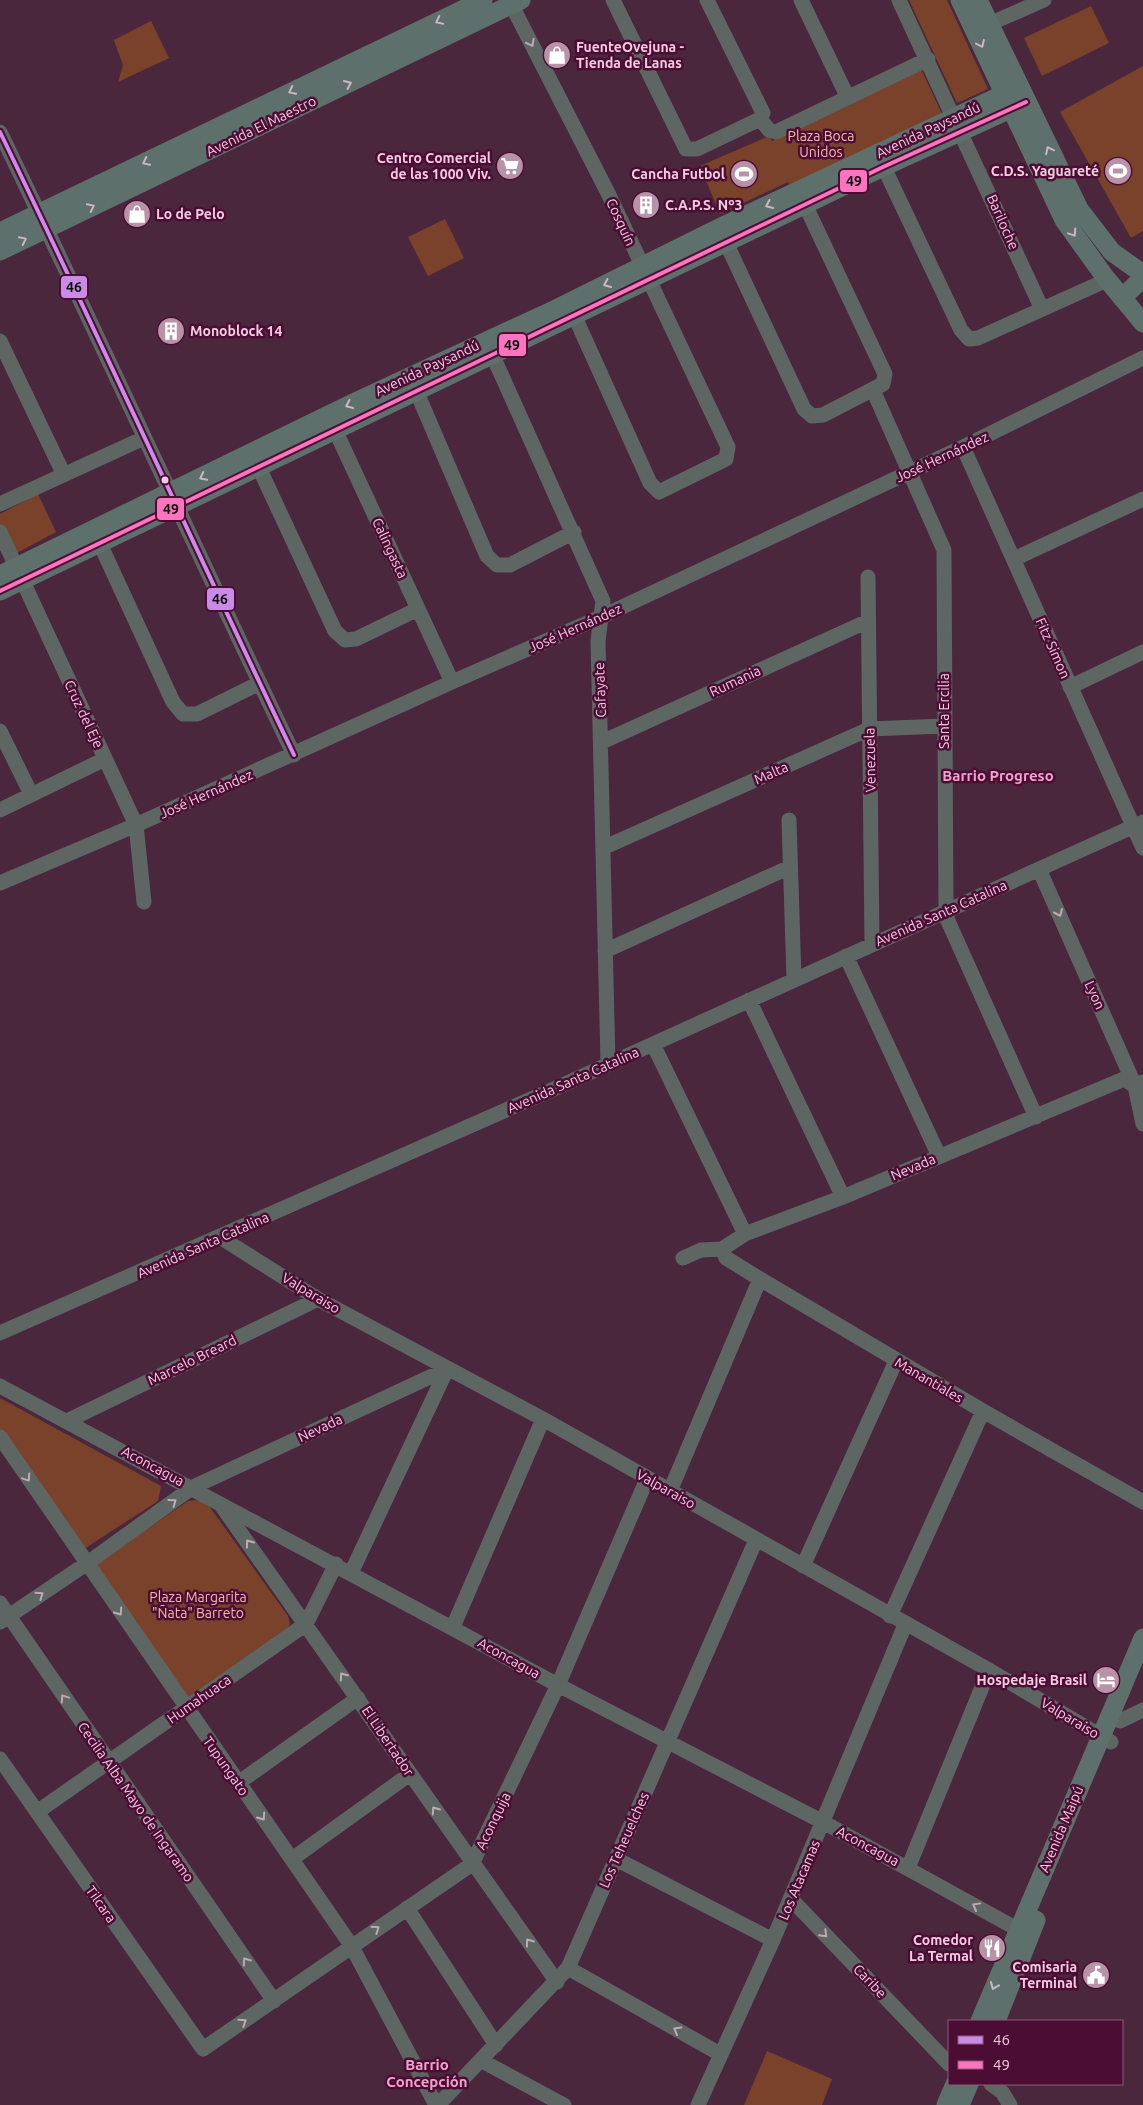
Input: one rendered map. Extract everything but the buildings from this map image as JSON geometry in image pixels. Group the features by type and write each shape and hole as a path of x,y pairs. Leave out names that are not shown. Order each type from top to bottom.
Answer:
{"main road":[{"name":"Avenida El Maestro","path":"0,251 43,221 483,0"},
{"path":"960,0 1014,98 1079,209 1112,252 1143,274"},
{"path":"978,0 989,24 1014,98 1064,220 1107,280 1143,323"},
{"name":"Avenida El Maestro","path":"0,232 43,221 514,2"},
{"name":"Avenida Paysandú","path":"0,591 13,574 173,500 413,383 1014,98"},
{"path":"1122,298 1143,278"},
{"name":"Avenida Maipú","path":"980,2020 1018,1930 1115,1718 1143,1638"},
{"name":"Avenida Maipú","path":"1115,1718 1143,1670"},
{"name":"Avenida Maipú","path":"996,2020 1106,1739"},
{"path":"946,2105 955,2085"},
{"path":"960,2105 969,2085"}],"street":[{"path":"613,0 686,150 697,149 762,116"},
{"path":"707,0 769,130 776,132 928,60"},
{"path":"801,0 848,98"},
{"name":"Bariloche","path":"900,0 1042,309"},
{"path":"989,24 1044,0"},
{"name":"Cosquín","path":"514,2 608,193 728,447 726,459 659,492 650,483 571,309"},
{"path":"0,132 294,755"},
{"path":"880,160 961,330 969,339 978,338 1107,280"},
{"name":"Santa Ercilia","path":"801,198 885,374 878,387 910,472 944,550 946,910 948,921 1036,1117"},
{"path":"723,235 804,410 812,416 823,415 878,387"},
{"path":"0,341 64,475"},
{"name":"Cafayate","path":"489,348 574,532 603,601 603,616 598,642 605,847 608,1064"},
{"name":"José Hernández","path":"0,883 136,825 603,616 964,447 1143,358"},
{"path":"413,383 487,556 497,565 510,565 574,532"},
{"name":"Calingasta","path":"332,422 452,682"},
{"path":"0,504 144,438"},
{"name":"Fitz Simon","path":"964,447 1070,687 1138,824 1143,848"},
{"path":"255,460 335,631 345,640 356,639 418,610"},
{"path":"1014,559 1143,499"},
{"name":"Cruz del Eje","path":"0,532 13,574 136,825 144,902"},
{"path":"97,536 173,702 183,714 198,714 260,683"},
{"name":"Venezuela","path":"868,577 872,944"},
{"name":"Rumania","path":"602,742 868,620"},
{"path":"1070,687 1143,652"},
{"name":"Malta","path":"605,847 869,729 944,726"},
{"path":"0,731 31,794"},
{"path":"0,810 105,759"},
{"path":"790,820 794,979"},
{"name":"Avenida Santa Catalina","path":"0,1333 653,1044 1138,824"},
{"path":"606,951 790,867"},
{"name":"Lyon","path":"1039,869 1139,1084 1143,1124"},
{"path":"846,956 939,1156"},
{"path":"749,1000 843,1197"},
{"path":"653,1044 745,1234"},
{"name":"Nevada","path":"683,1258 701,1250 722,1249 745,1234 843,1197 1124,1079 1139,1084"},
{"name":"Valparaiso","path":"220,1237 318,1299 446,1370 543,1419 989,1670 1106,1739"},
{"name":"Manantiales","path":"722,1249 726,1258 896,1361 1143,1502"},
{"path":"670,1491 760,1279"},
{"name":"Marcelo Breard","path":"67,1421 318,1299"},
{"path":"803,1566 896,1361"},
{"path":"351,1573 446,1370"},
{"name":"Nevada","path":"5,1619 86,1564 193,1487 446,1370"},
{"name":"Aconcagua","path":"0,1386 193,1487 558,1685 823,1822 1018,1930"},
{"path":"890,1616 982,1411"},
{"path":"453,1628 543,1419"},
{"name":"Tupungato","path":"0,1437 351,1946 437,2105"},
{"name":"Aconquija","path":"203,2049 472,1864 558,1685 647,1479"},
{"name":"El Libertador","path":"218,1501 358,1698 472,1864 557,1982"},
{"name":"Los Teheuelches","path":"437,2105 482,2061 568,1968 756,1540"},
{"name":"Humahuaca","path":"37,1812 306,1624 336,1564"},
{"name":"Cecilia Alba Mayo de Ingaramo","path":"0,1603 5,1619 108,1762 274,2001"},
{"name":"Los Atacamas","path":"698,2105 791,1899 905,1624"},
{"path":"908,1868 989,1670"},
{"path":"238,1784 358,1698"},
{"path":"1115,1718 1143,1710"},
{"name":"Tilcara","path":"0,1759 203,2049"},
{"path":"292,1859 410,1774"},
{"path":"616,1859 773,1940"},
{"name":"Caribe","path":"791,1899 948,2063"},
{"path":"407,1908 496,2045"},
{"path":"568,1968 720,2054"},
{"path":"482,2061 564,2105"},
{"path":"992,2085 1002,2092 1010,2105"}],"green space":[{"path":"909,0 947,0 988,89 957,103"},
{"path":"1091,6 1109,43 1042,76 1024,38"},
{"path":"151,21 169,58 118,82 123,65 114,40"},
{"name":"C.D.S. Yaguareté","path":"1143,66 1143,231 1131,238 1060,112"},
{"name":"Plaza Boca Unidos","path":"921,69 942,114 791,187 788,182 720,214 700,166 769,136 772,141"},
{"path":"445,219 464,258 428,276 408,237"},
{"path":"38,494 56,532 15,554 0,525 0,514"},
{"path":"0,1398 161,1486 158,1501 84,1549 0,1430"},
{"name":"Plaza Margarita \"Ñata\" Barreto","path":"199,1500 209,1506 288,1616 290,1624 287,1630 192,1697 184,1698 95,1573 98,1563 188,1501"},
{"path":"767,2051 832,2079 822,2105 744,2105"}],"transit line":[{"name":"49","path":"0,591 883,167 1026,102"},
{"name":"46","path":"0,132 294,755"}],"place":[{"name":"FuenteOvejuna - Tienda de Lanas","path":"557,55"},
{"name":"Centro Comercial de las 1000 Viv.","path":"510,166"},
{"name":"C.D.S. Yaguareté","path":"1118,171"},
{"name":"Cancha Futbol","path":"744,174"},
{"name":"C.A.P.S. Nº3","path":"646,205"},
{"name":"Lo de Pelo","path":"137,214"},
{"name":"Monoblock 14","path":"171,331"},
{"name":"Hospedaje Brasil","path":"1106,1680"},
{"name":"Comedor La Termal","path":"992,1948"},
{"name":"Comisaria Terminal","path":"1096,1975"}],"district":[{"name":"Barrio Progreso","path":"998,776"},
{"name":"Barrio Concepción","path":"427,2074"}]}
